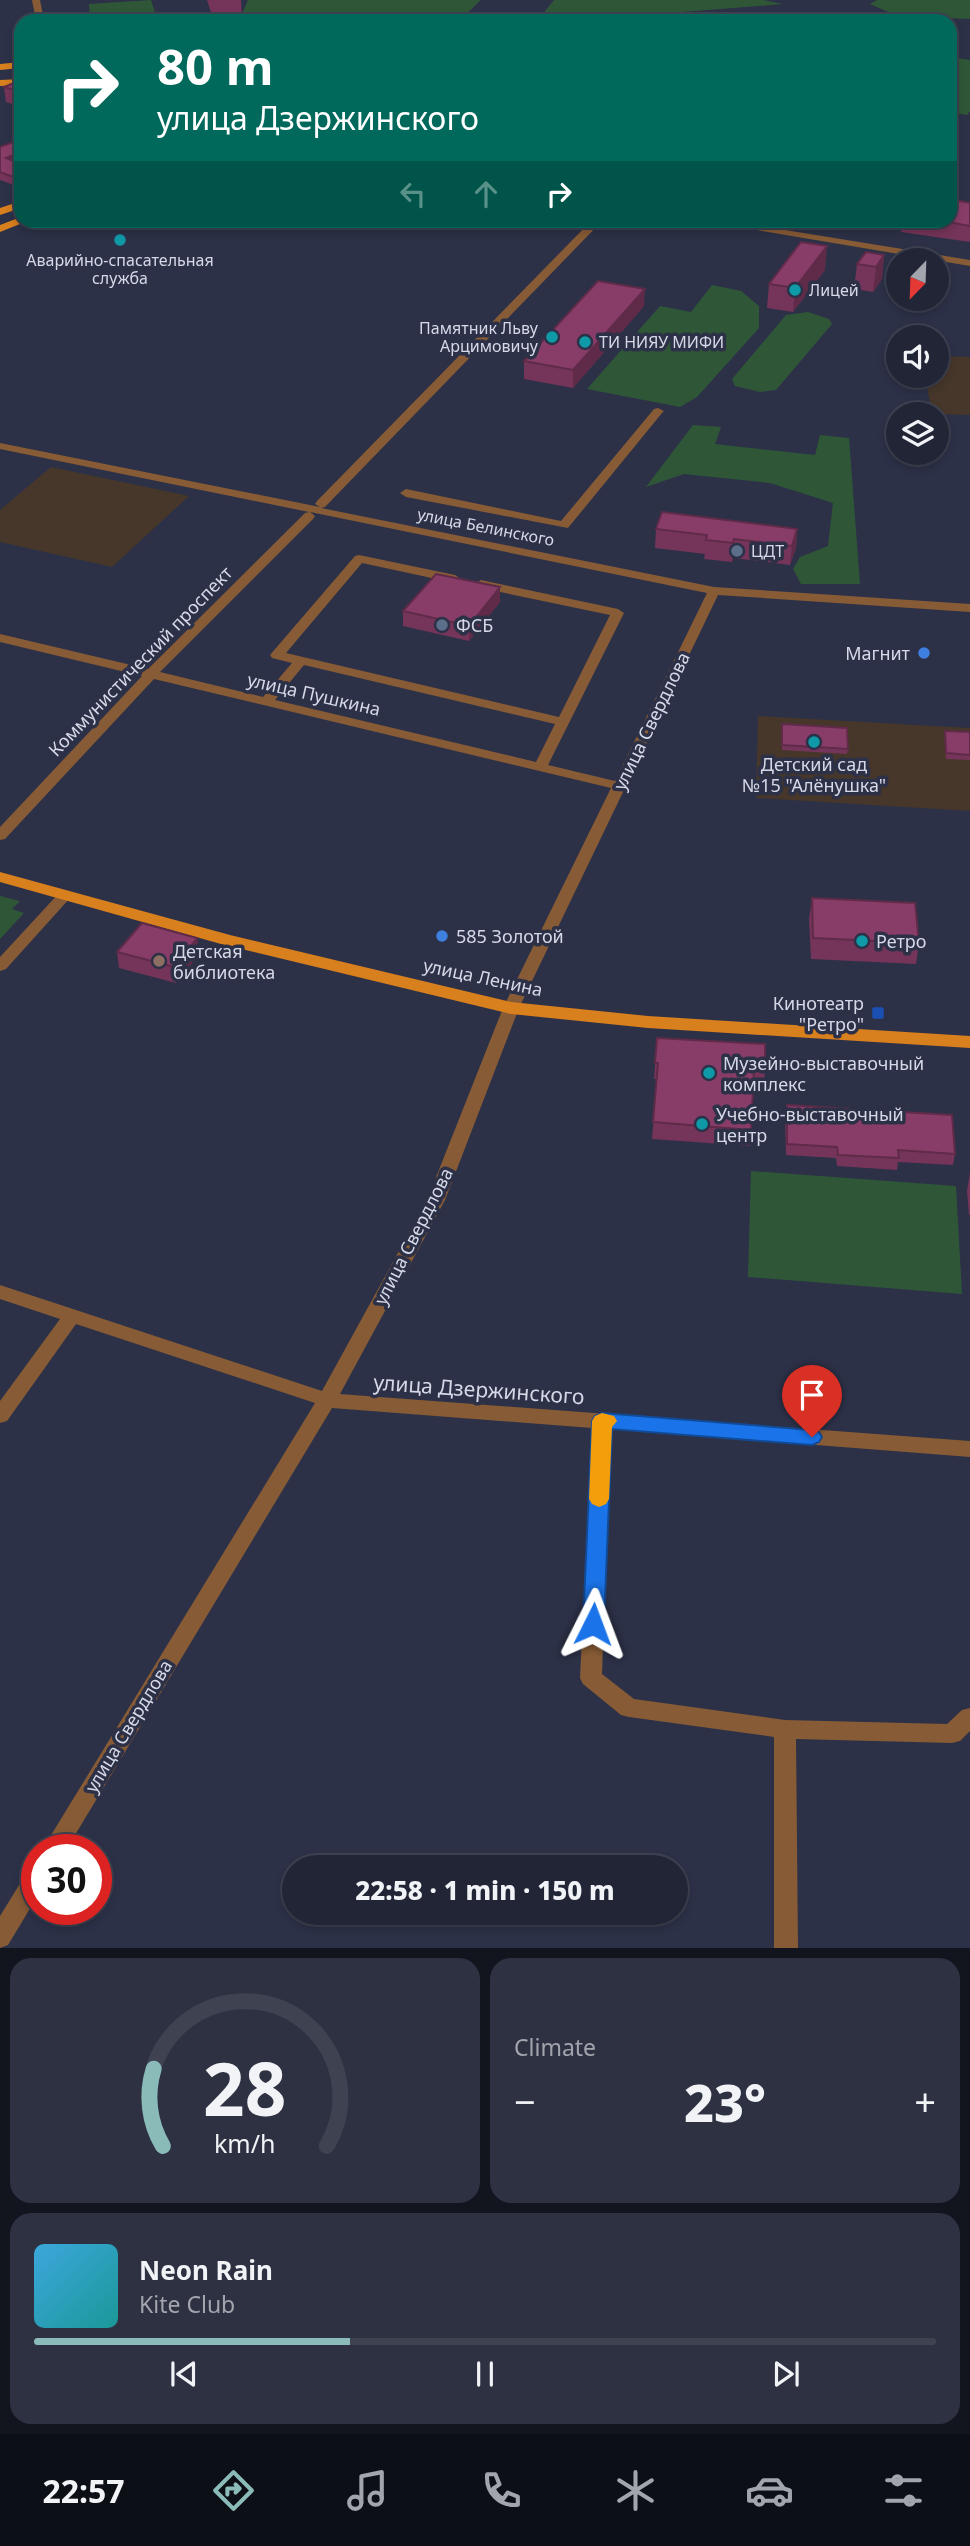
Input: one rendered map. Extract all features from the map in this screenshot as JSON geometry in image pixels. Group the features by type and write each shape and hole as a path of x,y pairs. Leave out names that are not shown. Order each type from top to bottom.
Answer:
{"main road":[{"path":"0,877 225,942 510,1011 655,1030 970,1049"},
{"path":"0,884 63,897"},
{"name":"улица Ленина","path":"510,1011 970,1042"}],"street":[{"path":"321,504 590,228"},
{"path":"752,228 970,263"},
{"path":"795,228 970,256"},
{"path":"406,493 564,526 658,411"},
{"name":"улица Белинского","path":"0,446 714,591 970,608"},
{"name":"Коммунистический проспект","path":"0,836 150,675 309,516"},
{"path":"540,767 563,722 618,613 359,559 277,655 563,722"},
{"name":"улица Свердлова","path":"63,1834 327,1400 436,1199 510,1011 714,591"},
{"name":"улица Пушкина","path":"0,638 619,786"},
{"path":"266,702 301,661"},
{"path":"0,966 63,897"},
{"name":"улица Дзержинского","path":"0,1292 327,1400 970,1449"},
{"path":"0,1416 72,1316"},
{"path":"602,1421 591,1678 629,1708 785,1729 952,1734 970,1717"},
{"path":"785,1729 786,1948"},
{"path":"0,1937 21,1902"}],"shaded area":[{"path":"949,356 970,357 970,415 949,414 949,402 930,402 927,388 949,388"},
{"path":"51,467 189,496 112,567 0,542 0,510"},
{"path":"758,716 970,728 970,811 756,798"}],"green space":[{"path":"151,0 156,14 90,14 89,4"},
{"path":"248,0 481,0 466,14 242,14"},
{"path":"554,0 763,0 783,4 680,14 543,14"},
{"path":"877,0 970,0 970,19 957,18 957,14 892,14 870,4"},
{"path":"835,12 850,14 816,14"},
{"path":"957,58 970,60 970,111 967,115 957,113"},
{"path":"712,285 741,291 759,306 759,328 697,397 680,407 587,389 660,306 691,312"},
{"path":"808,312 829,319 832,324 776,390 760,392 735,386 732,379 786,315"},
{"path":"693,425 721,427 715,444 815,455 820,435 849,438 860,584 801,584 793,569 800,557 828,546 833,503 770,483 684,474 646,487"},
{"path":"0,896 20,901 12,909 24,913 0,939"},
{"path":"751,1171 956,1186 962,1294 748,1277"}],"building":[{"path":"14,83 14,90 4,87"},
{"path":"14,142 14,155 6,158 14,161 13,177 0,172 0,147"},
{"path":"957,200 970,203 970,226 957,224"},
{"path":"801,242 827,246 795,288 769,284"},
{"path":"866,252 884,255 876,267 857,264"},
{"path":"598,281 645,289 573,370 524,361"},
{"path":"662,512 797,529 792,546 734,539 733,543 706,540 707,535 656,529"},
{"path":"436,574 500,587 469,626 403,611"},
{"name":"Детский сад №15 \"Алёнушка\"","path":"782,724 847,728 848,749 782,745"},
{"path":"945,731 970,732 970,755 946,753"},
{"path":"812,898 915,903 919,943 813,938"},
{"path":"142,923 197,938 175,967 117,952"},
{"path":"657,1038 765,1044 765,1069 754,1069 751,1130 653,1122 658,1063 655,1063"},
{"path":"787,1105 952,1115 955,1154 898,1150 899,1158 838,1155 837,1147 787,1144"}],"slow traffic":[{"path":"599,1499 602,1421 607,1421"}],"place":[{"name":"Аварийно-спасательная служба","path":"120,240"},
{"name":"Лицей","path":"795,290"},
{"name":"Памятник Льву Арцимовичу","path":"552,337"},
{"name":"ТИ НИЯУ МИФИ","path":"585,342"},
{"name":"ЦДТ","path":"737,551"},
{"name":"ФСБ","path":"442,625"},
{"name":"Магнит","path":"924,653"},
{"name":"Детский сад №15 \"Алёнушка\"","path":"814,742"},
{"name":"585 Золотой","path":"442,936"},
{"name":"Ретро","path":"862,941"},
{"name":"Детская библиотека","path":"159,961"},
{"name":"Кинотеатр \"Ретро\"","path":"878,1013"},
{"name":"Музейно-выставочный комплекс","path":"709,1073"},
{"name":"Учебно-выставочный центр","path":"702,1124"}],"route":[{"path":"593,1624 602,1421 812,1437"}]}
